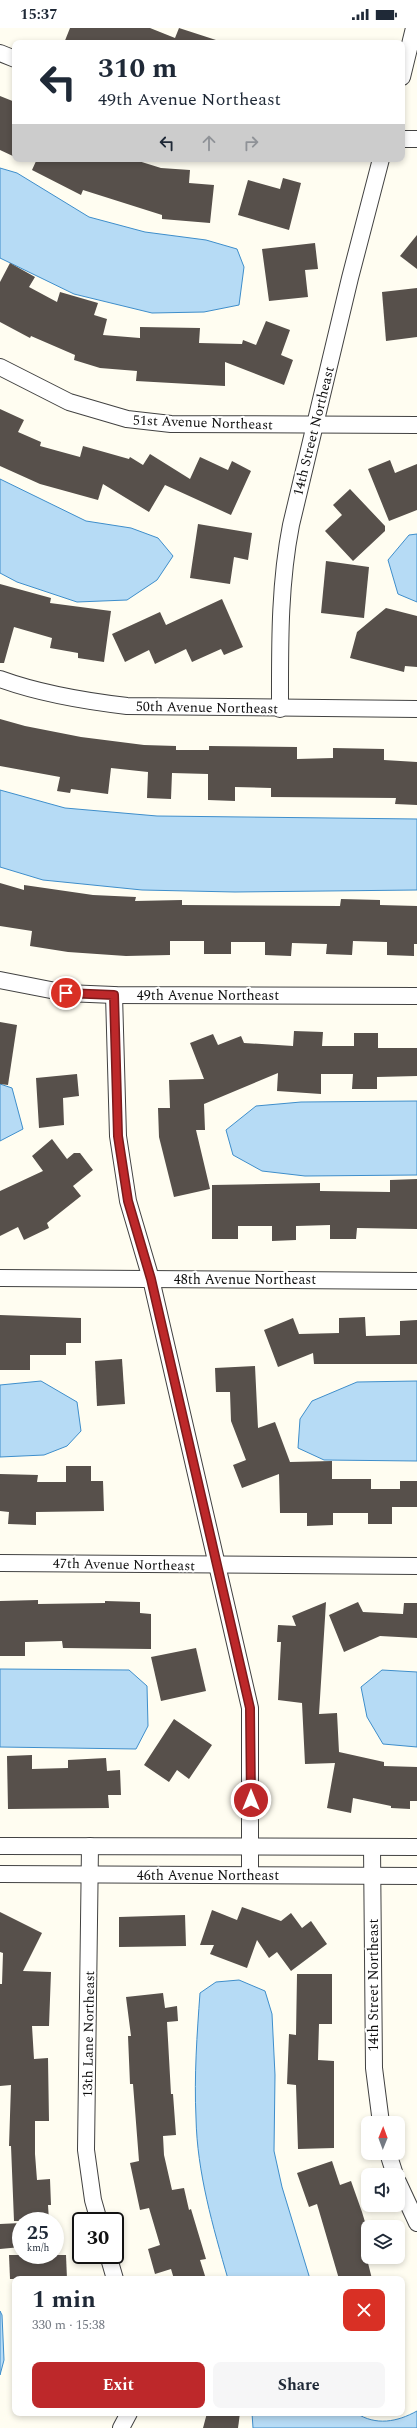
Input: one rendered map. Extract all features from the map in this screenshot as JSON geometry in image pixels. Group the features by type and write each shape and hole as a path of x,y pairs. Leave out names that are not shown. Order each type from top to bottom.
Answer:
{"street":[{"path":"405,65 414,28"},
{"path":"0,53 12,58"},
{"path":"405,139 417,139"},
{"name":"14th Street Northeast","path":"280,709 281,600 284,563 315,425 380,162"},
{"name":"51st Avenue Northeast","path":"0,367 69,402 127,420 171,424 417,425"},
{"name":"50th Avenue Northeast","path":"0,679 44,693 85,701 127,706 280,709 417,709"},
{"name":"49th Avenue Northeast","path":"0,980 66,993 114,995 417,996"},
{"path":"114,995 118,1136 128,1201 151,1279 250,1708 250,1875"},
{"name":"48th Avenue Northeast","path":"0,1278 417,1281"},
{"name":"47th Avenue Northeast","path":"0,1563 417,1566"},
{"name":"46th Avenue Northeast","path":"0,1846 417,1847"},
{"name":"13th Lane Northeast","path":"90,1846 86,2150 93,2200 96,2212"},
{"name":"14th Street Northeast","path":"372,1847 374,2068 380,2116"},
{"name":"46th Avenue Northeast","path":"0,1874 417,1876"},
{"path":"405,2197 417,2223"},
{"path":"111,2264 114,2276"},
{"path":"121,2428 127,2416"}],"water":[{"path":"0,168 17,173 89,217 145,232 206,240 237,249 244,267 239,305 204,312 152,313 74,294 0,258"},
{"path":"0,479 86,521 131,528 158,538 173,556 157,580 127,600 77,602 17,582 0,573"},
{"path":"417,534 417,602 398,594 388,560 409,535"},
{"path":"0,790 65,808 157,816 417,819 417,890 235,892 142,890 43,880 0,867"},
{"path":"0,1084 12,1088 23,1129 0,1141"},
{"path":"417,1101 417,1175 305,1176 262,1171 233,1155 226,1130 256,1106 301,1102"},
{"path":"41,1381 77,1402 81,1431 67,1446 44,1455 0,1457 0,1385"},
{"path":"417,1381 417,1461 324,1460 298,1448 300,1419 312,1401 357,1382"},
{"path":"0,1669 129,1670 147,1686 148,1726 136,1749 0,1747"},
{"path":"382,1670 417,1672 417,1747 383,1744 367,1717 361,1687"},
{"path":"239,1980 265,1991 272,2014 275,2075 274,2151 282,2187 309,2276 227,2276 207,2199 199,2159 195,2102 200,1993 216,1982"},
{"path":"0,2311 2,2315 4,2360 0,2375"},
{"path":"417,2411 417,2428 253,2428 252,2416 362,2416 371,2420 386,2421 409,2415"}],"building":[{"path":"70,28 150,28 175,38 179,28 216,40 65,40"},
{"path":"0,96 12,101 12,156 0,150"},
{"path":"36,162 142,162 161,168 190,170 189,183 214,185 210,223 162,219 162,215 83,190 81,195 32,170"},
{"path":"283,178 301,183 289,230 238,215 248,180 280,189"},
{"path":"417,235 417,269 400,256"},
{"path":"315,243 318,269 305,270 308,297 269,301 262,249"},
{"path":"10,263 35,277 29,287 57,302 60,292 98,303 94,315 107,319 103,335 140,338 140,327 200,328 199,343 242,344 243,340 256,345 266,321 290,330 281,355 293,360 284,385 225,362 225,386 136,381 137,371 100,368 74,360 75,355 31,336 30,338 0,322 0,282"},
{"path":"417,288 417,337 386,341 382,292"},
{"path":"0,409 24,420 18,432 41,442 40,446 80,457 83,446 129,459 130,457 143,465 150,454 190,479 200,457 228,470 232,461 251,471 231,515 165,485 149,512 103,484 98,500 40,484 0,466"},
{"path":"390,460 395,473 417,464 417,510 389,521 368,469"},
{"path":"350,489 385,526 385,531 353,561 325,531 342,515 333,505"},
{"path":"198,524 252,533 248,560 234,557 230,584 190,578"},
{"path":"326,561 369,567 364,618 321,613"},
{"path":"0,584 51,598 50,603 111,611 104,662 78,658 78,653 50,648 52,638 14,627 4,663 0,663"},
{"path":"222,599 243,647 224,655 221,649 192,662 186,649 155,664 149,650 125,662 112,634 160,612 166,625"},
{"path":"386,608 417,616 417,667 405,666 404,672 350,658 357,632"},
{"path":"0,719 25,726 81,737 144,745 176,746 176,750 209,750 209,746 297,747 297,759 333,758 333,748 384,749 384,760 417,762 417,805 395,804 396,798 271,797 271,788 235,787 235,801 208,800 208,774 172,773 171,799 147,798 148,772 111,768 108,794 71,789 70,793 57,791 60,777 0,766"},
{"path":"0,883 24,890 24,885 93,895 136,897 135,901 182,900 182,905 340,906 341,899 380,900 380,905 417,906 417,944 414,944 414,956 387,955 387,942 353,941 352,955 326,954 327,944 292,943 291,956 265,955 265,942 231,942 231,954 204,954 204,941 170,941 170,955 126,956 68,952 30,946 32,931 0,926"},
{"path":"0,1022 17,1025 8,1085 0,1084"},
{"path":"294,1031 323,1032 322,1046 354,1046 354,1033 378,1033 378,1048 417,1048 417,1076 377,1077 377,1089 352,1089 353,1074 321,1074 321,1094 277,1091 278,1073 204,1104 205,1130 196,1130 210,1189 174,1197 159,1137 158,1108 170,1108 169,1080 204,1079 190,1043 213,1034 218,1045 241,1036 244,1043 293,1046"},
{"path":"77,1074 79,1096 63,1098 64,1125 39,1128 36,1078"},
{"path":"52,1139 67,1159 74,1153 80,1153 93,1170 73,1186 81,1196 47,1223 49,1228 24,1240 18,1227 0,1236 0,1191 43,1171 32,1156"},
{"path":"417,1179 417,1229 357,1228 356,1239 330,1239 330,1225 296,1226 296,1240 272,1241 272,1226 238,1226 238,1239 212,1239 212,1185 320,1183 320,1191 390,1192 390,1180"},
{"path":"0,1315 81,1318 81,1343 66,1343 66,1355 30,1355 30,1370 0,1370"},
{"path":"365,1317 366,1336 400,1335 400,1321 417,1320 417,1364 314,1364 313,1353 278,1367 264,1330 293,1318 299,1334 339,1333 339,1318"},
{"path":"122,1359 125,1404 97,1406 95,1361"},
{"path":"255,1366 258,1428 275,1422 290,1462 332,1461 332,1479 371,1479 371,1489 400,1489 400,1481 417,1481 417,1507 392,1507 392,1524 368,1524 368,1513 333,1513 333,1525 307,1526 307,1513 280,1513 279,1474 242,1488 233,1465 246,1460 231,1421 230,1392 216,1392 215,1368"},
{"path":"66,1466 91,1466 91,1481 103,1481 104,1511 36,1512 36,1525 8,1524 9,1512 0,1511 0,1474 38,1475 37,1482 66,1482"},
{"path":"38,1600 38,1604 105,1603 105,1601 140,1602 140,1613 151,1614 151,1649 63,1648 62,1641 25,1642 25,1656 0,1656 0,1601"},
{"path":"326,1602 319,1714 337,1713 339,1752 384,1762 384,1766 417,1767 417,1801 410,1801 410,1809 391,1808 391,1806 353,1798 351,1813 327,1808 335,1763 305,1764 302,1703 278,1700 281,1642 277,1642 278,1625 296,1626 292,1616"},
{"path":"358,1602 363,1612 403,1614 404,1603 417,1603 417,1638 380,1636 344,1652 329,1615"},
{"path":"196,1648 206,1691 161,1701 151,1657"},
{"path":"174,1719 212,1745 189,1779 177,1770 169,1782 144,1765"},
{"path":"32,1755 32,1769 68,1768 68,1760 106,1758 107,1771 120,1770 121,1795 108,1795 109,1808 8,1809 7,1756"},
{"path":"242,1907 281,1921 291,1913 302,1928 311,1921 327,1944 291,1971 277,1952 269,1958 257,1940 247,1968 210,1954 214,1945 200,1945 212,1910 237,1920"},
{"path":"0,1912 42,1933 23,1971 51,1972 49,2026 32,2026 34,2059 48,2058 49,2121 35,2121 35,2154 37,2180 50,2179 51,2205 48,2205 48,2212 14,2212 11,2146 9,2146 11,2085 0,2086 0,1984 2,1984 3,1953 0,1952"},
{"path":"185,1915 186,1946 119,1947 119,1917"},
{"path":"297,1974 332,1974 332,2024 319,2024 318,2060 334,2061 334,2148 298,2149 296,2085 287,2084 289,2034 296,2035"},
{"path":"163,1993 165,2008 177,2006 178,2021 167,2022 171,2094 173,2094 176,2135 163,2136 164,2155 172,2190 184,2188 189,2210 191,2209 206,2259 200,2260 205,2276 173,2276 171,2269 155,2274 148,2249 160,2245 149,2208 140,2210 130,2163 139,2161 133,2084 130,2084 128,2036 131,2036 126,1997"},
{"path":"332,2161 340,2185 351,2181 362,2212 364,2220 361,2220 361,2264 368,2264 371,2276 338,2276 317,2204 309,2207 297,2173"},
{"path":"12,2223 12,2248 0,2249 0,2224"},
{"path":"9,2255 12,2255 12,2264 64,2264 64,2255 66,2255 67,2276 12,2276 12,2279 10,2279"},
{"path":"206,2416 240,2416 238,2428 203,2428"}],"route":[{"path":"66,993 114,995 118,1136 128,1201 151,1279 183,1424 250,1708 251,1800"}]}
